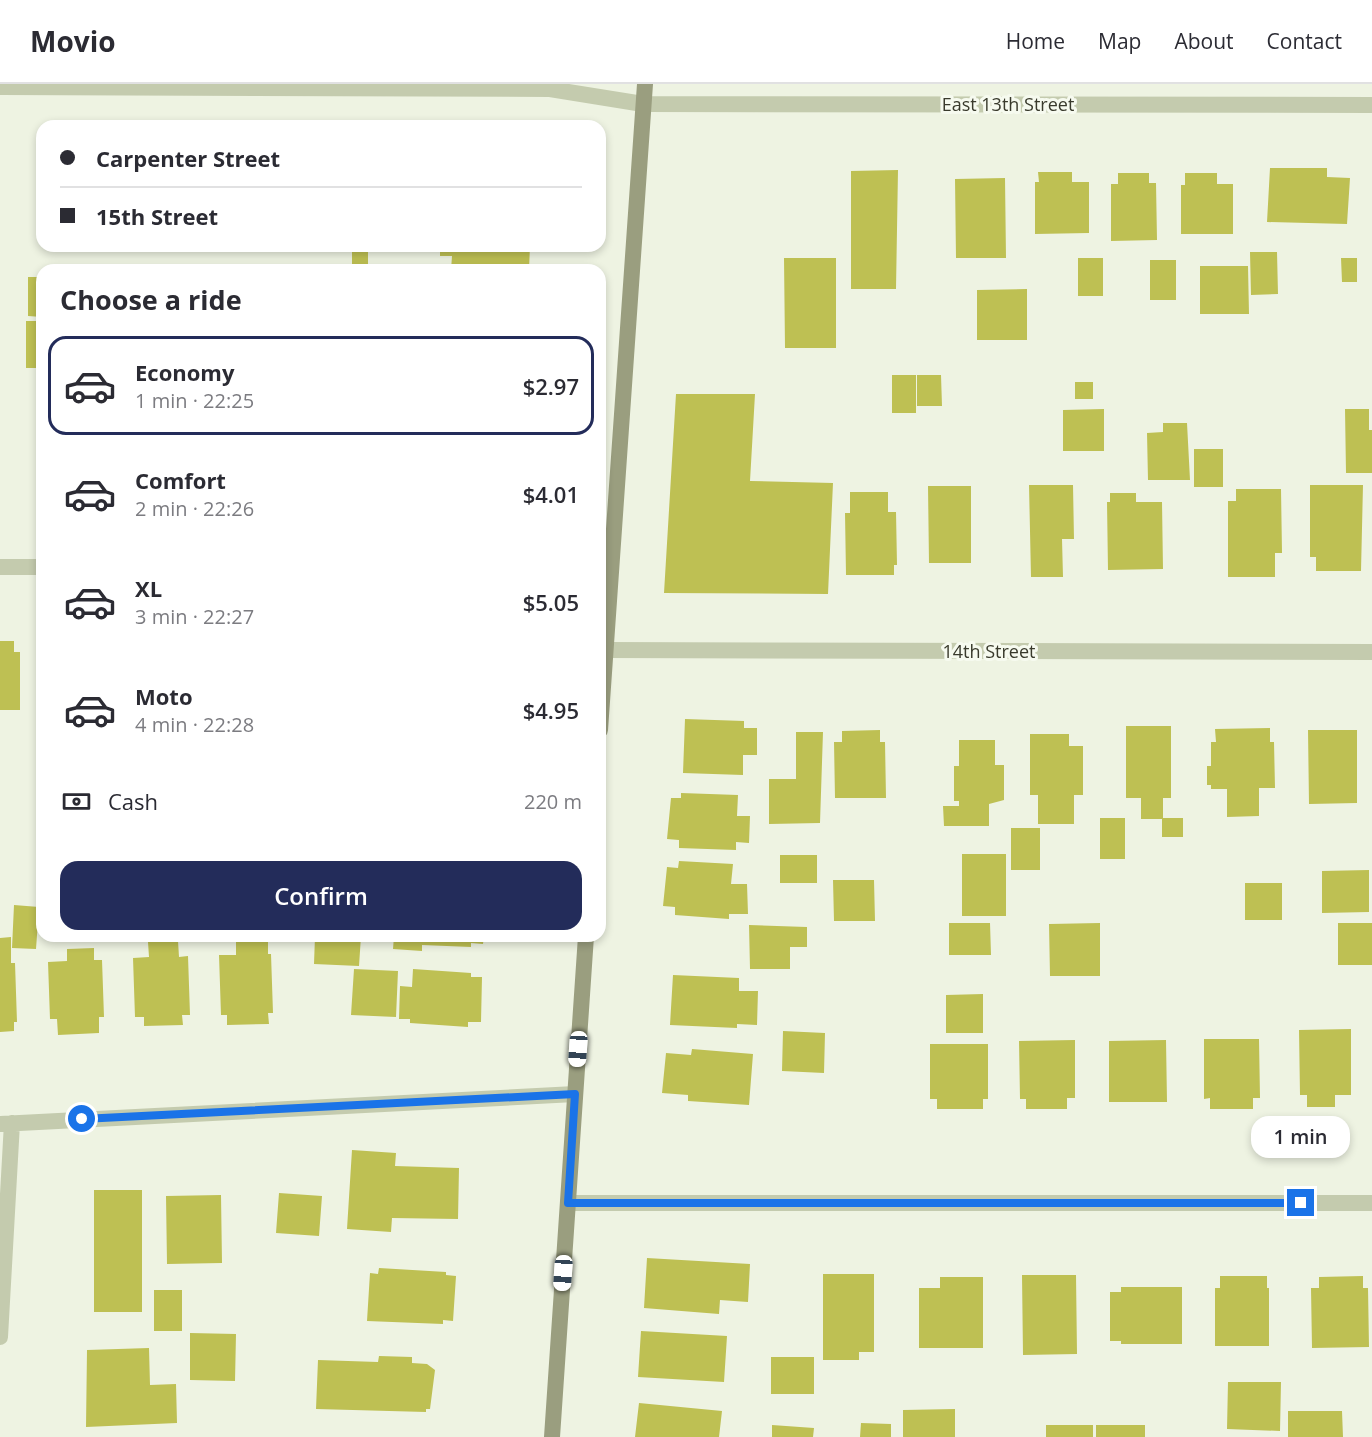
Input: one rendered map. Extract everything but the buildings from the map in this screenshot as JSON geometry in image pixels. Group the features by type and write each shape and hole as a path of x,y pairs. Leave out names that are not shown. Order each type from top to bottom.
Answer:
{"main road":[{"path":"606,650 606,565 645,84"},
{"path":"552,1437 586,942"}],"street":[{"name":"East 13th Street","path":"0,87 550,89 643,104 1372,105"},
{"path":"0,567 36,567"},
{"name":"14th Street","path":"606,650 1372,652"},
{"path":"0,1337 6,1123 575,1094"},
{"path":"568,1203 1372,1203"}],"route":[{"path":"82,1119 575,1094 568,1203 1301,1203"}]}
